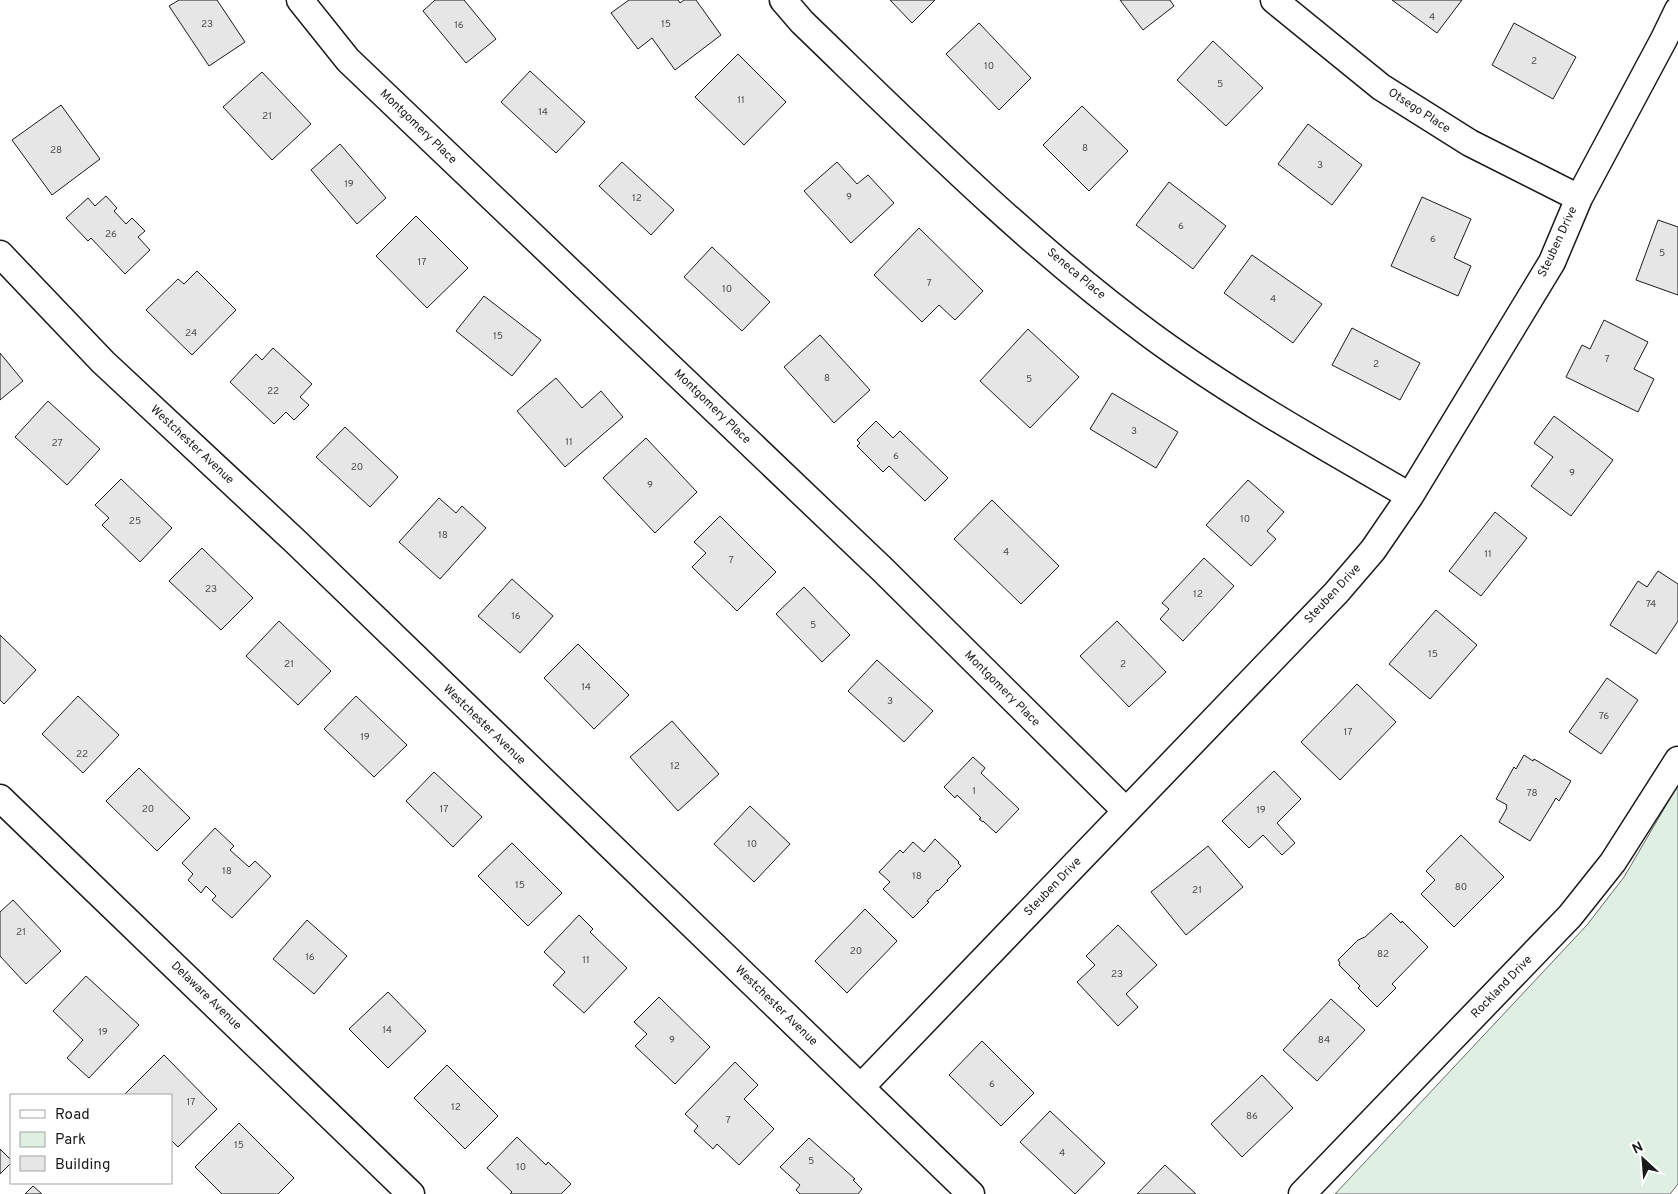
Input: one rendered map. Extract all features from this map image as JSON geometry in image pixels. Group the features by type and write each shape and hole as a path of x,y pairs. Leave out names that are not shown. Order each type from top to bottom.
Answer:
{"street":[{"name":"Montgomery Place","path":"300,0 348,60 883,570 1126,811"},
{"name":"Seneca Place","path":"783,0 802,22 976,189 1088,286 1153,336 1248,401 1410,496"},
{"name":"Otsego Place","path":"1274,0 1381,86 1470,143 1579,198"},
{"name":"Steuben Drive","path":"861,1087 1336,592 1373,550 1410,496 1552,262 1579,198 1664,40 1678,10"},
{"name":"Westchester Avenue","path":"0,254 103,362 296,542 971,1194"},
{"name":"Rockland Drive","path":"1302,1194 1570,916 1613,862 1678,760"},
{"name":"Delaware Avenue","path":"0,798 411,1194"}],"green space":[{"path":"1678,785 1678,1184 1670,1194 1335,1194 1587,925 1624,877"}],"building":[{"path":"179,0 217,0 245,42 209,66 169,6"},
{"path":"435,0 464,0 496,39 466,63 423,11"},
{"path":"629,0 678,0 680,3 684,0 696,0 721,35 675,70 652,38 638,49 611,13"},
{"path":"890,0 935,0 912,23"},
{"path":"1120,0 1170,0 1174,6 1143,30"},
{"path":"1392,0 1462,0 1437,33"},
{"path":"979,23 1031,78 999,110 946,54"},
{"path":"1514,23 1576,57 1553,99 1492,65"},
{"path":"1213,41 1263,88 1226,126 1177,80"},
{"path":"738,54 786,102 744,145 695,97"},
{"path":"530,71 585,122 556,153 501,102"},
{"path":"262,72 311,124 272,160 223,107"},
{"path":"61,105 100,159 52,195 12,140"},
{"path":"1082,106 1128,151 1089,191 1043,145"},
{"path":"1308,124 1362,165 1332,205 1278,164"},
{"path":"340,144 386,198 357,224 311,170"},
{"path":"622,162 674,210 651,235 599,186"},
{"path":"837,162 857,184 868,175 894,203 851,243 804,191"},
{"path":"1169,182 1226,226 1193,269 1136,225"},
{"path":"106,196 117,208 114,211 126,224 132,218 145,231 138,237 150,250 125,274 91,238 88,241 66,218 88,198 95,206"},
{"path":"1422,197 1471,219 1454,258 1471,266 1458,296 1391,266"},
{"path":"416,216 468,268 427,308 376,256"},
{"path":"1658,220 1678,227 1678,295 1636,280"},
{"path":"919,228 983,291 955,320 939,305 922,322 874,275"},
{"path":"712,247 770,302 742,331 684,277"},
{"path":"1252,255 1322,304 1293,343 1224,293"},
{"path":"197,271 236,310 192,355 146,310 178,279 184,284"},
{"path":"484,296 541,340 512,376 456,331"},
{"path":"1604,320 1648,342 1634,369 1654,379 1638,412 1566,377 1582,345 1590,349"},
{"path":"1352,328 1420,363 1400,400 1332,365"},
{"path":"1028,329 1079,377 1030,428 980,381"},
{"path":"820,335 870,390 834,423 784,367"},
{"path":"273,348 312,384 300,397 309,405 294,420 286,412 274,424 230,382 256,354 262,360"},
{"path":"0,353 23,381 0,400"},
{"path":"556,378 582,408 601,391 623,417 565,467 517,411"},
{"path":"1112,393 1178,432 1156,468 1090,429"},
{"path":"48,401 100,449 67,485 15,437"},
{"path":"1554,416 1613,460 1571,516 1531,486 1553,457 1534,443"},
{"path":"876,421 893,438 900,431 948,478 925,501 889,466 883,472 857,446 860,443 857,440"},
{"path":"345,427 398,477 370,507 316,457"},
{"path":"646,438 697,492 655,533 603,478"},
{"path":"121,479 172,528 140,562 102,525 109,518 95,505"},
{"path":"1248,480 1284,512 1267,531 1276,539 1251,566 1206,525"},
{"path":"439,498 456,513 462,506 486,528 440,579 399,542"},
{"path":"992,500 1059,566 1021,604 954,539"},
{"path":"1495,512 1527,538 1481,596 1449,571"},
{"path":"720,516 776,572 737,611 692,567 706,553 694,542"},
{"path":"202,548 253,598 221,630 169,581"},
{"path":"1204,558 1234,586 1183,641 1160,619 1169,609 1162,603"},
{"path":"1658,571 1678,584 1678,621 1656,654 1610,625 1638,581 1647,587"},
{"path":"512,579 553,616 520,653 478,616"},
{"path":"804,587 850,635 822,662 776,614"},
{"path":"1436,610 1477,645 1430,699 1389,664"},
{"path":"279,621 331,671 298,705 246,656"},
{"path":"1117,621 1166,672 1129,707 1080,656"},
{"path":"0,635 36,670 4,704 0,700"},
{"path":"578,644 629,695 594,729 544,678"},
{"path":"877,660 933,711 904,742 848,691"},
{"path":"1607,678 1638,700 1601,754 1569,732"},
{"path":"1357,684 1396,722 1340,780 1301,742"},
{"path":"78,696 119,735 83,773 42,734"},
{"path":"356,696 407,745 374,777 324,729"},
{"path":"672,721 719,774 678,811 630,757"},
{"path":"1524,755 1571,781 1559,801 1556,798 1530,841 1499,822 1507,805 1496,799 1514,767 1516,769"},
{"path":"973,757 985,768 981,773 1019,809 996,833 979,819 981,818 957,795 955,798 944,787"},
{"path":"139,768 190,818 157,851 106,801"},
{"path":"1274,771 1301,799 1277,823 1295,843 1282,855 1263,835 1249,848 1222,821"},
{"path":"434,772 482,817 453,847 406,801"},
{"path":"750,806 790,844 754,882 714,844"},
{"path":"215,828 234,846 230,850 249,867 255,861 271,876 232,918 212,900 216,896 206,886 201,893 188,880 193,874 182,863"},
{"path":"1461,835 1504,877 1454,927 1421,894 1435,880 1426,871"},
{"path":"935,839 961,866 913,918 883,889 890,882 879,872 900,850 903,853 913,842 924,852"},
{"path":"512,843 562,893 528,926 478,876"},
{"path":"1208,846 1243,887 1186,935 1151,892"},
{"path":"13,900 61,951 26,984 0,956 0,912"},
{"path":"865,909 897,941 847,993 815,961"},
{"path":"1391,913 1401,923 1402,921 1428,947 1392,984 1396,988 1377,1007 1358,988 1360,986 1339,965 1338,960 1358,940 1365,937"},
{"path":"579,915 593,929 590,932 627,968 584,1013 553,985 565,972 544,952"},
{"path":"307,920 347,956 314,994 273,959"},
{"path":"1118,925 1157,965 1126,994 1138,1007 1118,1026 1077,982 1095,965 1086,956"},
{"path":"86,976 139,1025 89,1078 67,1058 83,1040 53,1011"},
{"path":"388,992 426,1031 388,1068 349,1029"},
{"path":"659,997 710,1047 675,1084 635,1046 647,1034 634,1022"},
{"path":"1331,999 1365,1030 1317,1081 1283,1050"},
{"path":"982,1041 1034,1093 1001,1126 949,1075"},
{"path":"164,1055 217,1109 178,1147 172,1141 172,1094 125,1094"},
{"path":"735,1062 758,1085 744,1099 774,1129 739,1165 717,1144 713,1149 694,1131 698,1126 685,1114"},
{"path":"447,1065 498,1116 465,1149 414,1098"},
{"path":"1262,1075 1293,1108 1242,1157 1211,1124"},
{"path":"1050,1111 1105,1163 1075,1194 1020,1142"},
{"path":"239,1123 294,1178 278,1194 222,1194 195,1167"},
{"path":"517,1137 546,1165 548,1162 571,1184 561,1194 510,1194 512,1192 487,1168"},
{"path":"809,1138 855,1179 853,1180 862,1189 858,1194 800,1194 796,1190 800,1185 780,1167"},
{"path":"0,1149 10,1159 10,1164 0,1174"},
{"path":"1165,1165 1196,1194 1137,1194"},
{"path":"33,1186 42,1194 25,1194"}]}
